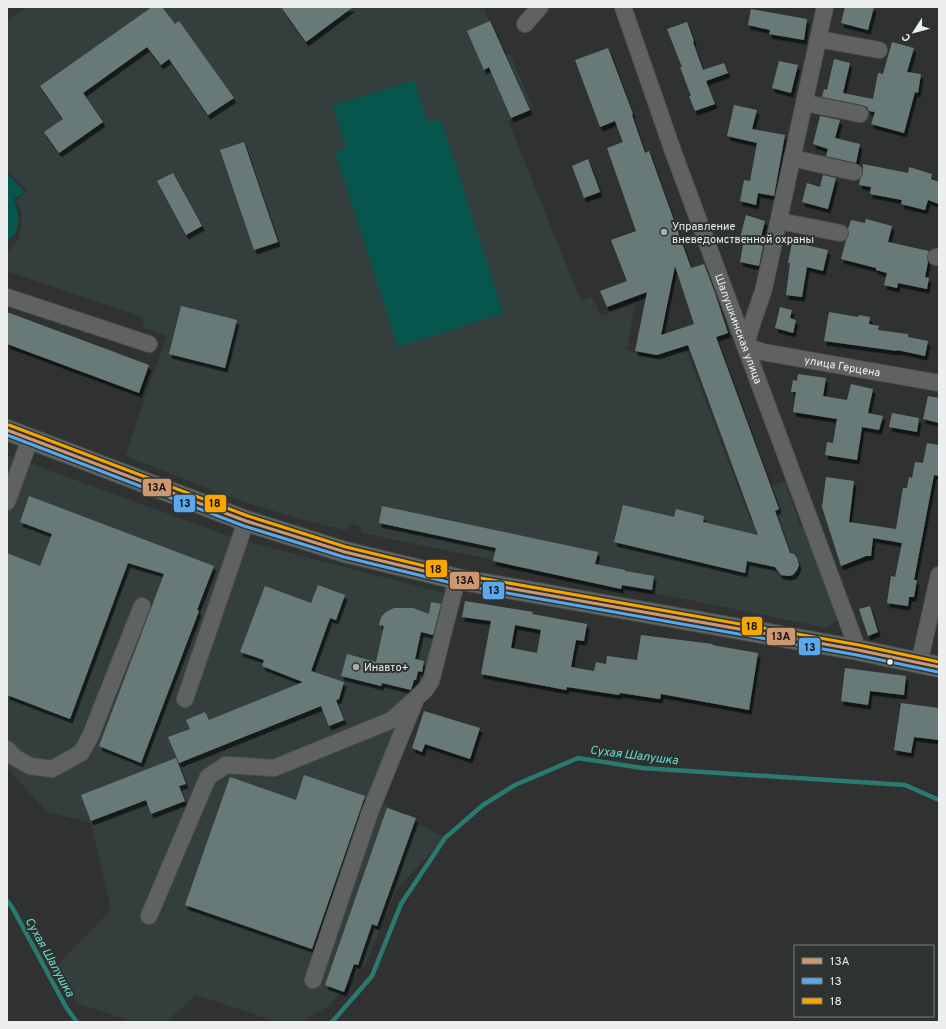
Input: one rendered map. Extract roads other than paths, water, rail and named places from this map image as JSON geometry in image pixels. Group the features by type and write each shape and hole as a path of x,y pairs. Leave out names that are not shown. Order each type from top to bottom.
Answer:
{"main road":[{"path":"7,430 246,521 345,552 456,579 858,650 939,667"}],"street":[{"path":"525,24 540,7"},
{"name":"Шалушкинская улица","path":"623,7 674,154 858,650"},
{"path":"746,346 750,327 759,307 764,288 825,7"},
{"path":"818,39 879,50"},
{"path":"804,103 860,114"},
{"path":"792,158 854,172"},
{"path":"779,221 840,232"},
{"path":"7,296 149,344"},
{"name":"улица Герцена","path":"746,346 763,352 939,383"},
{"path":"7,502 30,439"},
{"path":"185,699 246,521"},
{"path":"919,664 939,578"},
{"path":"149,916 208,777 226,765 274,768 392,720 416,698 431,681 456,579"},
{"path":"7,749 14,757 30,766 52,769 80,753 90,737 142,606"},
{"path":"313,980 370,812 416,698"}],"waterway":[{"name":"Сухая Шалушка","path":"332,1022 372,976 401,904 445,838 483,805 515,785 578,758 642,768 905,785 939,800"},
{"name":"Сухая Шалушка","path":"7,901 12,907 66,1007 77,1022"}],"place":[{"name":"Управление вневедомственной охраны","path":"664,232"},
{"name":"Инавто+","path":"356,667"}]}
